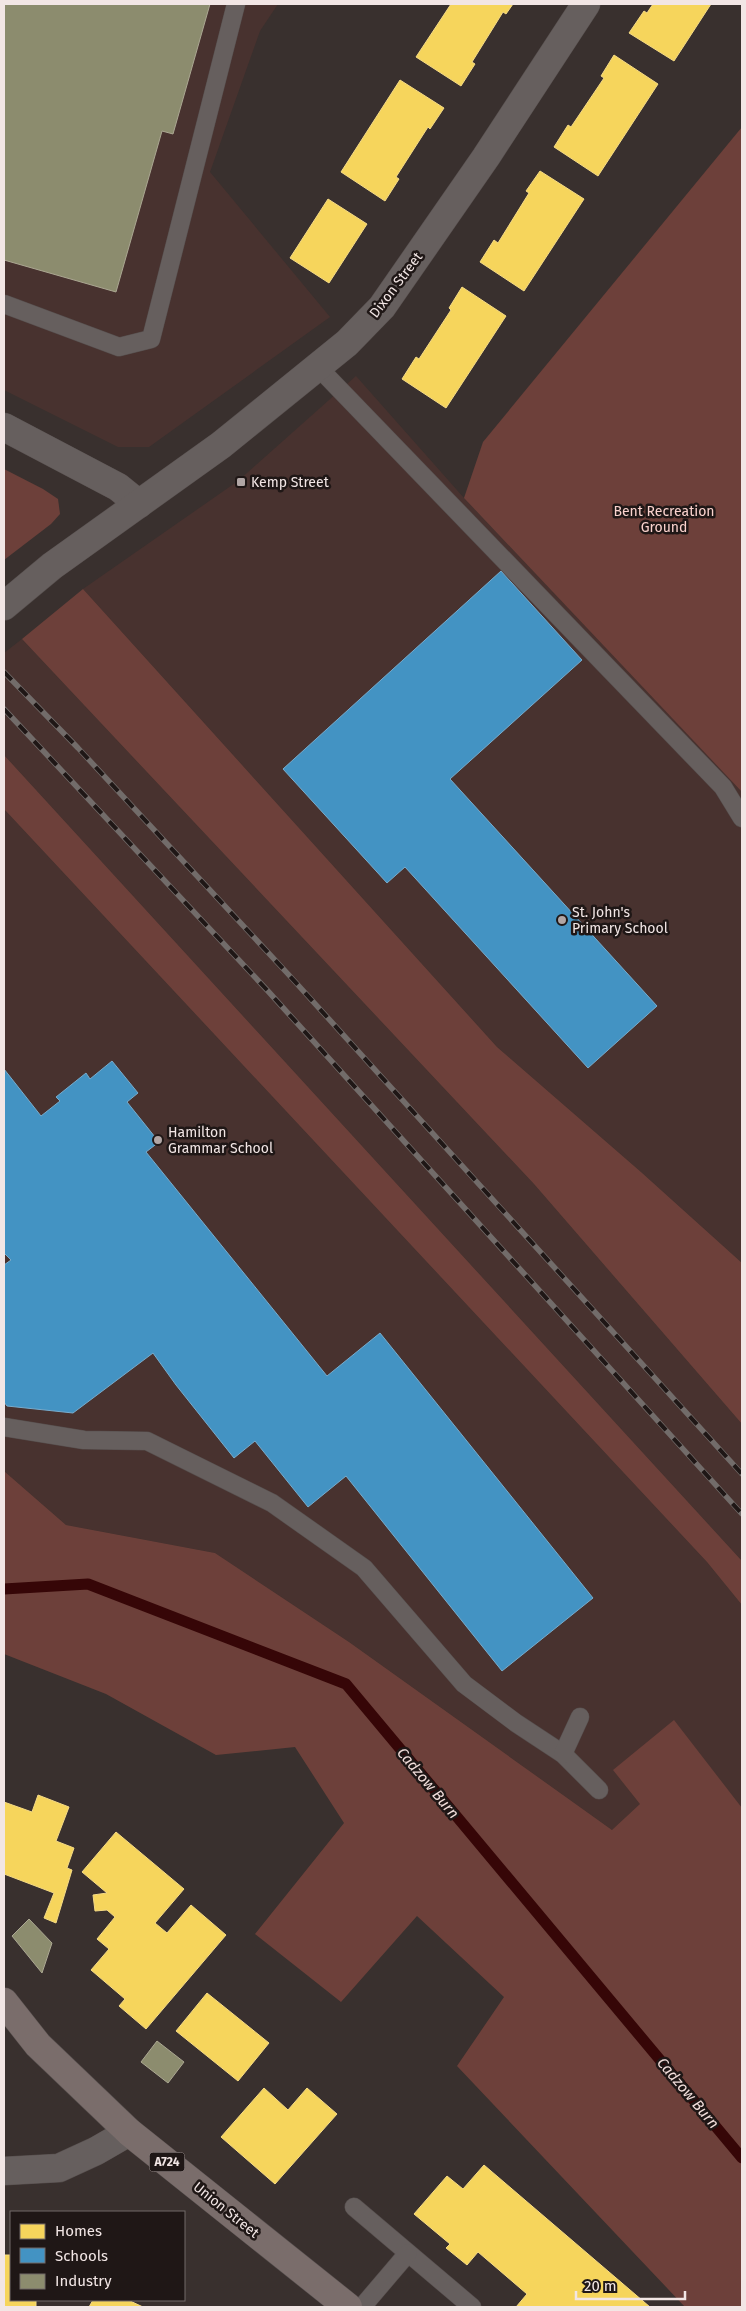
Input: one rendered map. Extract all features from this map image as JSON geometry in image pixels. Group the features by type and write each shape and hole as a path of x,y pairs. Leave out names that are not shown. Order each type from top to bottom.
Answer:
{"main road":[{"name":"Union Street","path":"4,2002 38,2045 129,2132 348,2307"}],"street":[{"name":"Dixon Street","path":"4,606 52,566 221,445 347,343 382,307 486,157 586,4"},
{"path":"4,427 118,487 139,504"},
{"path":"4,2171 59,2168 96,2151 129,2132"}],"lane":[{"path":"4,304 119,347 151,339 236,4"},
{"path":"317,366 723,787 742,818"},
{"path":"4,1427 84,1440 147,1441 272,1503 364,1568 464,1684 516,1723 563,1754 599,1790"},
{"path":"563,1754 580,1717"},
{"path":"354,2207 472,2307"},
{"path":"362,2307 408,2253"}],"shaded area":[{"path":"4,4 278,4 260,31 210,172 330,317 149,447 118,447 4,390"},
{"name":"St. John's Primary School","path":"356,376 464,498 742,792 742,1263 497,1047 83,589 238,481"},
{"path":"22,639 534,1184 742,1424 742,1561 4,755 4,653"},
{"name":"Hamilton Grammar School","path":"4,809 707,1562 742,1605 742,1958 612,1830 349,1642 215,1553 66,1525 4,1471"}],"green space":[{"name":"Bent Recreation Ground","path":"742,127 742,792 464,498 483,442"},
{"path":"4,469 58,499 60,514 51,524 4,560"},
{"path":"83,589 497,1047 742,1263 742,1424 534,1184 22,639"},
{"path":"4,755 742,1561 742,1605 707,1562 4,809"},
{"path":"4,1471 66,1525 215,1553 349,1642 612,1830 640,1804 613,1770 674,1720 742,1808 742,2307 685,2307 457,2066 504,1997 417,1916 341,2002 255,1934 344,1823 295,1747 216,1755 106,1694 4,1654"}],"building: Homes":[{"path":"451,4 513,4 506,14 503,12 472,62 475,64 461,86 416,57"},
{"path":"653,4 711,4 674,61 629,33 644,11 647,13"},
{"path":"614,55 658,84 598,176 554,147 568,125 571,127 604,78 601,76"},
{"path":"400,80 444,108 430,129 428,127 396,177 399,179 385,201 341,172"},
{"path":"540,171 584,199 524,291 480,262 494,240 498,243 529,193 526,191"},
{"path":"328,199 367,224 329,283 290,258"},
{"path":"462,287 506,316 446,408 402,379 416,357 419,359 451,310 449,308"},
{"path":"38,1795 69,1807 56,1841 74,1848 67,1868 72,1870 56,1923 44,1918 54,1893 4,1874 4,1802 32,1812"},
{"path":"116,1832 184,1889 155,1923 167,1933 191,1905 226,1935 146,2029 119,2006 125,1999 91,1970 109,1949 97,1939 115,1917 107,1910 95,1911 93,1895 107,1893 82,1872"},
{"path":"207,1993 269,2043 238,2081 176,2031"},
{"path":"264,2088 288,2110 307,2088 337,2114 275,2184 221,2137"},
{"path":"484,2165 650,2307 516,2307 527,2294 478,2252 467,2265 446,2248 450,2244 414,2214 447,2176 463,2189"},
{"path":"4,2255 10,2255 10,2301 36,2301 36,2307 4,2307"},
{"path":"92,2301 130,2301 143,2307 89,2307"}],"building: Schools":[{"path":"501,571 582,660 450,779 657,1006 588,1068 405,867 387,883 283,769"},
{"path":"112,1061 138,1093 127,1102 159,1142 146,1152 327,1376 380,1333 593,1598 502,1671 346,1476 308,1507 255,1441 234,1458 153,1353 73,1413 7,1406 4,1402 4,1265 11,1260 4,1253 4,1069 41,1116 60,1101 56,1097 86,1073 90,1079"}],"building: Industry":[{"path":"4,4 210,4 173,134 162,131 116,292 4,260"},
{"path":"29,1919 52,1943 42,1973 12,1936"},
{"path":"157,2041 184,2062 168,2083 141,2062"}],"waterway":[{"name":"Cadzow Burn","path":"4,1589 88,1584 346,1684 742,2158"}],"railway":[{"path":"4,672 78,748 288,974 742,1474"},
{"path":"4,709 267,990 742,1514"}],"place":[{"name":"Kemp Street","path":"241,482"},
{"name":"St. John's Primary School","path":"562,920"},
{"name":"Hamilton Grammar School","path":"158,1140"}]}
